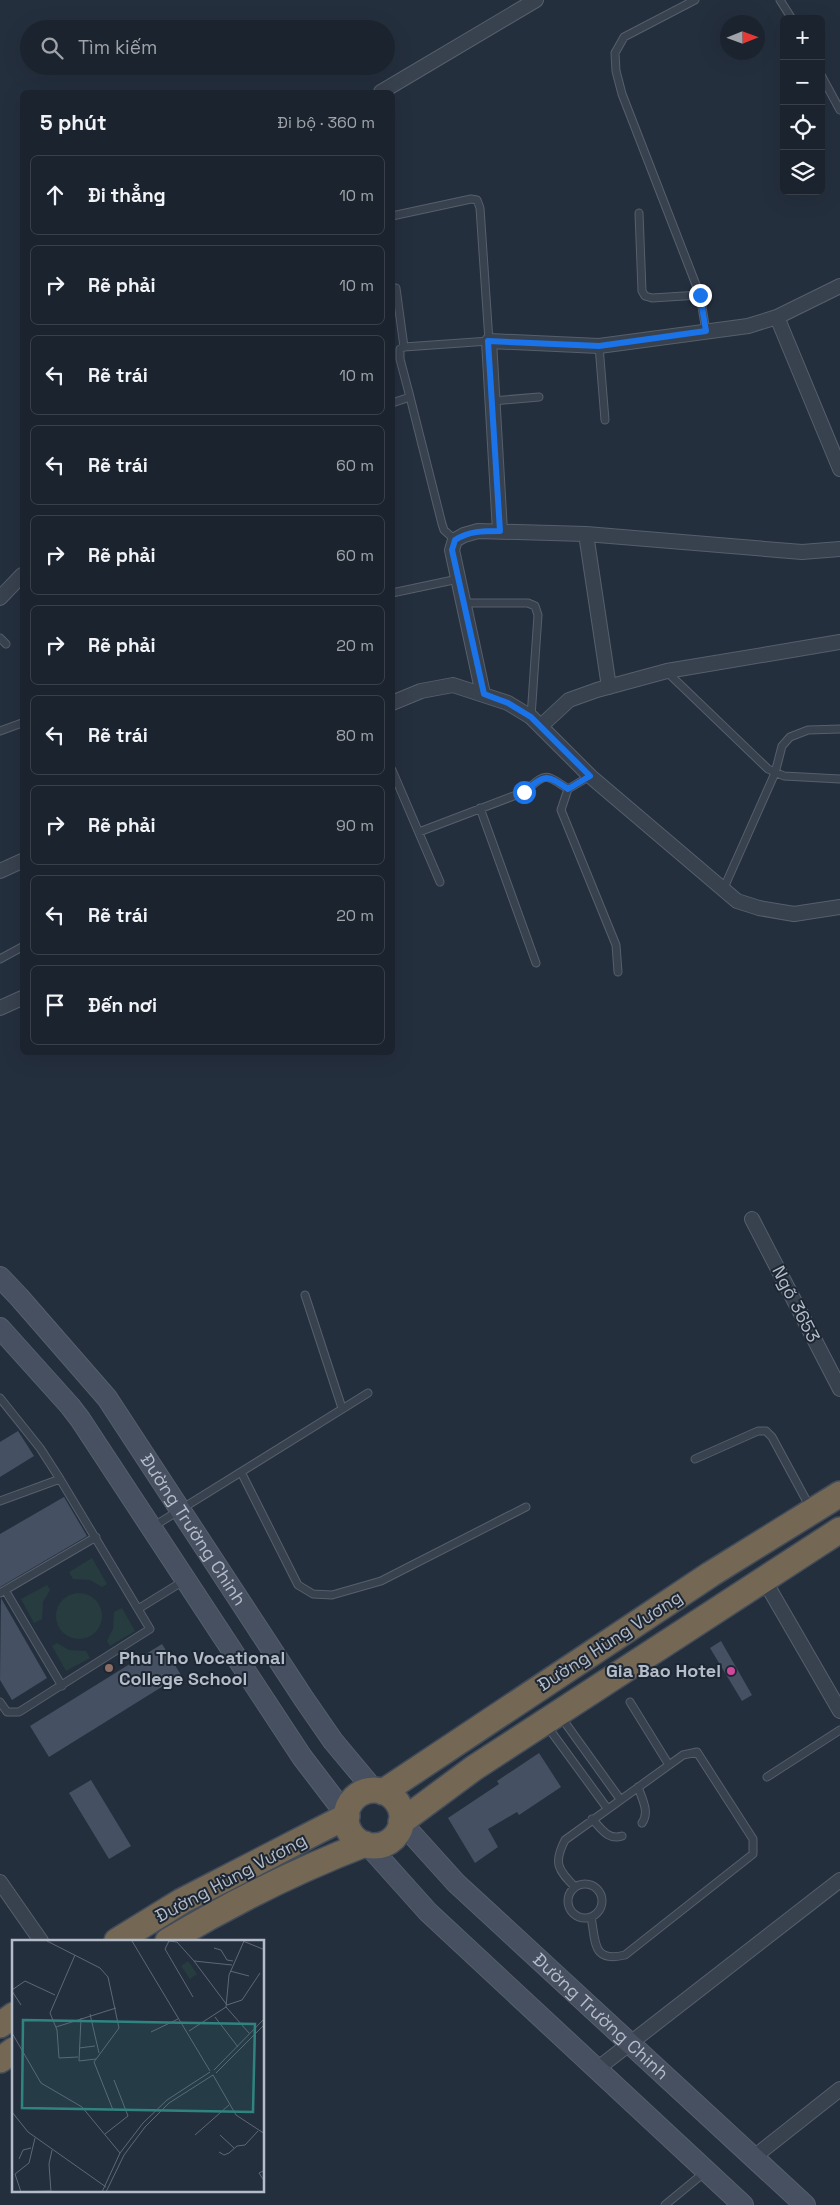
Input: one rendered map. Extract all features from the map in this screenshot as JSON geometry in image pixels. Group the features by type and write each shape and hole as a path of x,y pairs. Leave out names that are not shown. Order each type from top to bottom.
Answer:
{"highway":[{"name":"Đường Hùng Vương","path":"378,1791 711,1574 840,1494"},
{"name":"Đường Hùng Vương","path":"401,1822 474,1768 763,1578 840,1530"},
{"path":"378,1791 391,1797 397,1804 401,1812 401,1822 397,1833 389,1841 379,1845 366,1845 351,1834 346,1816 355,1798 365,1792 378,1791"},
{"name":"Đường Hùng Vương","path":"119,1940 182,1902 346,1816"},
{"name":"Đường Hùng Vương","path":"170,1940 194,1925 308,1868 366,1845"},
{"path":"0,2026 12,2017"},
{"path":"0,2060 12,2051"}],"main road":[{"name":"Đường Trường Chinh","path":"0,1277 98,1386 333,1741 378,1791"},
{"name":"Đường Trường Chinh","path":"0,1328 70,1406 302,1756 346,1816"},
{"name":"Đường Trường Chinh","path":"401,1822 456,1883 805,2205"},
{"path":"366,1845 428,1912 708,2170 743,2205"}],"street":[{"path":"384,90 536,0"},
{"path":"500,531 488,341 599,346 748,326 777,316 840,286"},
{"path":"777,316 840,468"},
{"path":"484,694 462,603 452,550 455,540 464,535 478,531 586,534 802,552 840,549"},
{"path":"586,534 609,687"},
{"path":"0,598 20,577"},
{"path":"536,722 569,700 666,671 840,642"},
{"path":"395,702 421,691 454,685 508,703 536,722 590,776 737,902 794,914 840,907"},
{"path":"0,871 20,862"},
{"path":"0,1008 20,999"},
{"name":"Ngõ 3653","path":"752,1219 840,1389"},
{"path":"763,1578 840,1710"},
{"path":"597,2069 840,1880"},
{"path":"0,1882 40,1940"},
{"path":"754,2157 840,2089"}],"lane":[{"path":"695,0 624,38 615,53 616,71 622,94 700,295 706,331"},
{"path":"780,0 789,15"},
{"path":"825,82 840,110"},
{"path":"395,215 471,198 477,200 480,208 488,341 404,347 400,349 400,359 442,524 444,530 455,540"},
{"path":"639,212 642,291 645,296 652,298 700,295"},
{"path":"396,288 404,347"},
{"path":"599,346 605,420"},
{"path":"395,401 410,397"},
{"path":"492,401 539,397"},
{"path":"395,592 458,579"},
{"path":"462,603 528,603 535,606 538,615 536,722"},
{"path":"0,638 6,644"},
{"path":"666,671 768,769 784,776 840,779"},
{"path":"0,731 20,724"},
{"path":"723,890 775,773 782,746 790,737 808,730 840,729"},
{"path":"419,832 524,792 534,782 544,776 551,777 568,789"},
{"path":"590,776 568,789 562,810 616,945 618,972"},
{"path":"395,777 440,882"},
{"path":"480,808 536,963"},
{"path":"0,959 20,948"},
{"path":"305,1295 342,1408"},
{"path":"151,1528 368,1393"},
{"path":"0,1398 40,1448 96,1537 150,1629 20,1712 7,1712 0,1702"},
{"path":"695,1459 758,1431 766,1431 772,1437 812,1511"},
{"path":"240,1472 298,1585 312,1594 332,1595 381,1581 526,1507"},
{"path":"0,1501 60,1479"},
{"path":"62,1686 2,1592 96,1537"},
{"path":"138,1609 185,1580"},
{"path":"630,1702 669,1765"},
{"path":"551,1717 620,1799"},
{"path":"551,1717 607,1808"},
{"path":"767,1777 840,1730"},
{"path":"575,1887 561,1873 558,1865 559,1854 565,1840 683,1755 697,1752 753,1839 753,1854 625,1956 612,1958 603,1956 597,1951 591,1917"},
{"path":"638,1787 646,1810 645,1819 642,1823"},
{"path":"592,1819 608,1836 613,1838 622,1836"},
{"path":"587,1884 593,1886 602,1896 601,1909 591,1917 578,1916 569,1906 570,1893 575,1887 587,1884"},
{"path":"665,2205 708,2170"}],"green space":[{"path":"92,1558 107,1584 102,1587 90,1580 73,1579 69,1572"},
{"path":"47,1585 50,1590 43,1602 42,1619 34,1623 21,1599"},
{"path":"75,1593 83,1593 92,1597 98,1603 102,1616 98,1629 92,1635 83,1639 75,1639 66,1635 60,1629 56,1620 56,1612 60,1603 66,1597"},
{"path":"122,1608 135,1631 110,1646 107,1641 113,1629 114,1612"},
{"path":"57,1643 69,1650 86,1651 90,1658 66,1671 52,1646"}],"building":[{"path":"18,1431 34,1456 0,1477 0,1442"},
{"path":"64,1497 87,1536 0,1587 0,1534"},
{"path":"1,1598 47,1678 12,1700 0,1680"},
{"name":"Gia Bao Hotel","path":"721,1641 752,1695 742,1701 710,1648"},
{"path":"162,1644 181,1675 49,1757 30,1726"},
{"path":"539,1753 561,1787 519,1815 517,1812 488,1829 498,1847 475,1863 448,1818 499,1784 497,1781"},
{"path":"91,1780 131,1846 109,1859 69,1793"}],"place":[{"name":"Phu Tho Vocational College School","path":"109,1668"},
{"name":"Gia Bao Hotel","path":"731,1671"}],"route":[{"path":"524,792 534,782 544,776 551,777 568,789 590,776 531,717 508,703 484,694 462,603 452,550 455,540 478,531 500,531 488,341 599,346 706,331 700,295"}]}
